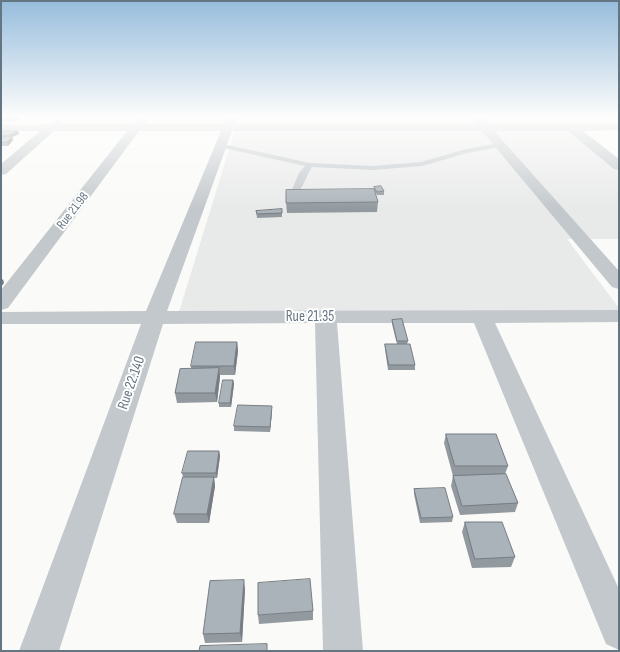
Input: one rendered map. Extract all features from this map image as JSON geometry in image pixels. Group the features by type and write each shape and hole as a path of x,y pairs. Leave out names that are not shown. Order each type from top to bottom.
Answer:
{"street":[{"path":"1,171 28,147"},
{"name":"Rue 21.98","path":"1,304 121,147"},
{"name":"Rue 22.140","path":"39,651 154,317 220,147"},
{"path":"502,147 619,283"},
{"path":"597,147 619,166"},
{"path":"482,316 619,631"},
{"name":"Rue 21.35","path":"1,318 619,316"},
{"path":"326,317 343,651"}],"lane":[{"path":"268,147 310,165 373,168 422,164 488,147"},
{"path":"295,192 303,172 310,165"}],"shaded area":[{"path":"230,147 592,147 619,170 619,239 567,239 619,308 619,311 178,315"}],"building":[{"path":"381,186 384,191 377,192 374,187"},
{"path":"374,189 378,202 286,203 286,190"},
{"path":"282,209 282,213 257,214 256,211"},
{"path":"402,319 408,341 397,341 392,320"},
{"path":"196,342 237,342 234,366 191,366"},
{"path":"385,344 410,344 415,365 389,365"},
{"path":"219,368 215,393 175,393 180,369"},
{"path":"223,380 233,380 230,403 219,403"},
{"path":"238,405 272,406 270,427 234,426"},
{"path":"446,434 496,434 508,466 455,466"},
{"path":"188,451 219,451 216,473 182,473"},
{"path":"506,474 518,503 462,506 453,476"},
{"path":"183,477 214,477 207,514 174,514"},
{"path":"445,488 453,517 421,518 414,489"},
{"path":"465,522 502,522 515,557 475,559"},
{"path":"310,579 313,611 258,615 258,583"},
{"path":"244,580 240,633 203,634 210,581"},
{"path":"267,644 267,651 199,651 200,646"}]}
